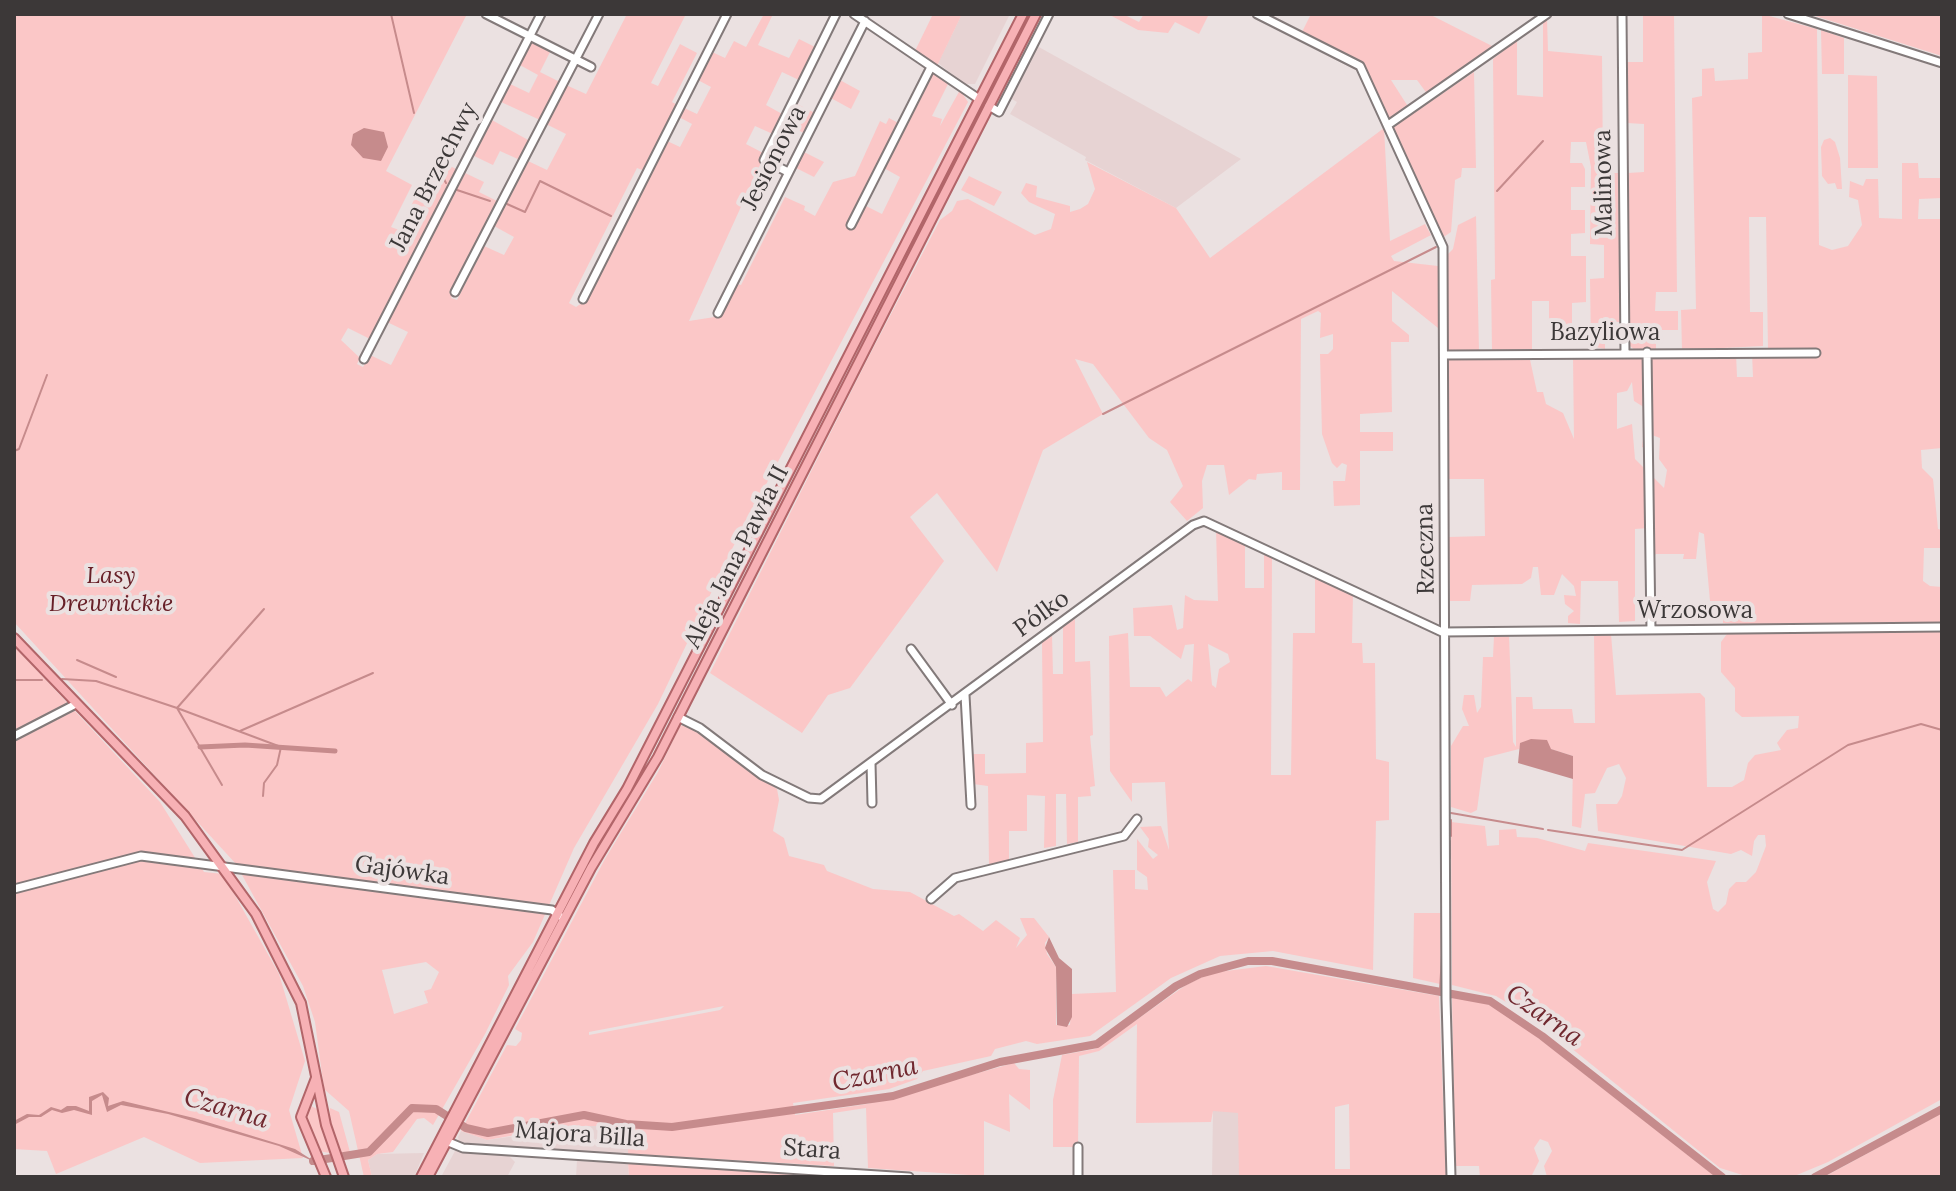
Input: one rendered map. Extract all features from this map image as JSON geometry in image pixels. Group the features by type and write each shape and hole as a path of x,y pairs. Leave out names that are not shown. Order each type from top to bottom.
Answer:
{"main road":[{"name":"Aleja Jana Pawła II","path":"458,1111 568,892 627,789 1023,14"},
{"name":"Aleja Jana Pawła II","path":"458,1111 509,1030 561,926 678,717 1036,14"},
{"path":"14,638 185,816 225,868 273,945 298,995 333,1149 344,1177"},
{"path":"317,1074 304,1104 302,1119 325,1173"},
{"path":"304,1104 322,1103"},
{"path":"421,1177 458,1111"},
{"path":"428,1177 451,1126"}],"street":[{"path":"486,14 591,67"},
{"name":"Jana Brzechwy","path":"364,359 541,14"},
{"path":"455,292 599,14"},
{"path":"583,299 727,14"},
{"path":"788,172 764,160 836,14"},
{"path":"854,14 979,99 984,116"},
{"path":"989,106 999,112 1049,14"},
{"name":"Rzeczna","path":"1257,14 1360,66 1443,247 1447,632 1446,999 1451,1177"},
{"path":"1388,125 1547,14"},
{"name":"Malinowa","path":"1622,14 1625,352"},
{"path":"1788,14 1942,63"},
{"name":"Jesionowa","path":"718,313 865,21"},
{"path":"851,225 931,67"},
{"path":"979,99 994,95"},
{"path":"1647,352 1651,630"},
{"name":"Bazyliowa","path":"1444,355 1816,353"},
{"name":"Pólko","path":"678,717 700,728 762,775 809,798 821,799 1193,525 1204,521 1447,632"},
{"name":"Wrzosowa","path":"1447,632 1942,627"},
{"path":"911,649 952,705"},
{"path":"965,695 971,805"},
{"path":"14,736 76,704"},
{"path":"871,763 872,803"},
{"path":"931,899 955,878 1124,836 1137,819"},
{"name":"Gajówka","path":"14,889 132,856 558,912"},
{"path":"550,928 550,918 543,910 568,892"},
{"path":"558,912 561,926"},
{"name":"Majora Billa","path":"446,1141 463,1148 712,1164"},
{"path":"1078,1147 1078,1177"},
{"name":"Stara","path":"712,1164 909,1177"}],"shaded area":[{"path":"962,14 1010,14 975,84 964,84 938,63"},
{"path":"1037,46 1241,159 1176,208 1085,160 1086,157 1010,114 1017,102 1010,98"},
{"path":"364,128 384,132 388,147 381,161 363,158 351,145 353,134"},
{"path":"1531,739 1547,740 1551,749 1573,756 1573,779 1518,763 1520,743"},
{"path":"1049,937 1059,958 1072,969 1072,1017 1067,1027 1057,1025 1056,967 1045,948"},
{"path":"1281,1066 1282,1177 1212,1177 1213,1111"},
{"path":"103,1092 109,1098 108,1106 123,1101 194,1118 295,1149 317,1163 279,1146 168,1114 121,1105 107,1112 102,1095 92,1101 92,1115 74,1110 62,1113 52,1110 41,1117 29,1117 14,1125 14,1121 27,1114 39,1115 51,1107 61,1110 76,1106 89,1111 89,1097"},
{"path":"594,1125 616,1126 628,1131 628,1154 459,1143 458,1137 461,1131 487,1140"},
{"path":"455,1151 507,1154 515,1162 507,1177 441,1177"},
{"path":"424,1153 414,1177 372,1177 368,1160 377,1154"},
{"path":"577,1161 628,1163 629,1177 576,1177"}],"green space":[{"path":"14,14 467,14 386,171 412,185 391,227 399,230 435,158 456,169 370,339 348,328 341,340 360,358 357,364 363,367 370,355 391,365 408,332 387,322 463,172 484,182 479,192 499,202 451,298 457,300 484,246 504,255 514,237 494,226 528,161 547,170 566,134 546,124 566,85 586,94 627,14 686,14 651,83 658,86 680,44 697,53 672,102 679,106 645,171 637,168 569,303 576,307 588,299 665,140 680,147 692,124 677,116 682,107 697,114 711,87 696,79 710,51 725,58 734,41 746,47 764,14 773,14 758,45 789,58 799,39 817,48 801,81 782,72 766,105 784,115 775,135 755,126 746,144 765,154 689,321 721,316 737,284 741,285 785,197 805,206 804,210 815,216 833,182 855,176 880,121 886,124 889,118 900,124 864,205 882,214 900,177 882,167 932,71 949,82 932,116 942,119 940,126 960,90 968,102 733,547 658,704 574,848 533,942 508,976 509,985 485,1034 433,1125 424,1118 417,1119 393,1152 377,1154 368,1160 372,1177 364,1177 349,1111 324,1089 315,1022 303,986 236,864 14,622","holes":["426,962 439,972 431,989 424,991 428,1003 394,1014 382,970"]},
{"path":"933,14 962,14 937,66 915,51"},
{"path":"1108,14 1123,14 1139,22 1144,14 1209,14 1199,34 1175,22 1168,33 1138,30"},
{"path":"1311,14 1429,14 1496,48 1428,95 1417,80 1391,80 1409,108 1389,121 1362,63 1302,32"},
{"path":"1643,14 1674,14 1677,292 1656,292 1655,311 1678,311 1678,330 1656,330 1656,351 1636,351 1630,346 1628,173 1644,172 1644,124 1627,123 1626,62 1643,62"},
{"path":"1762,14 1817,29 1819,245 1832,250 1848,246 1862,225 1858,200 1849,197 1850,181 1863,186 1866,179 1878,179 1879,218 1902,219 1902,163 1918,163 1919,178 1942,178 1942,198 1919,199 1918,219 1942,219 1942,448 1921,450 1922,468 1933,479 1938,529 1942,530 1942,548 1924,548 1923,581 1930,586 1942,587 1942,1099 1828,1162 1792,1177 1749,1177 1720,1168 1555,1035 1551,1012 1538,1010 1532,1018 1496,996 1452,985 1451,822 1485,826 1487,846 1499,845 1499,830 1516,829 1517,837 1537,838 1585,851 1588,843 1716,861 1707,882 1713,909 1718,912 1726,904 1729,889 1736,882 1746,882 1756,872 1766,846 1765,835 1758,835 1752,856 1741,850 1731,854 1598,831 1596,804 1617,804 1622,796 1626,778 1619,764 1607,768 1595,793 1585,794 1581,828 1572,826 1573,756 1528,742 1521,743 1519,749 1484,758 1477,810 1471,813 1451,807 1451,746 1463,726 1469,726 1462,709 1464,695 1474,695 1477,713 1481,707 1483,657 1493,657 1494,636 1509,635 1513,742 1516,747 1516,697 1532,697 1533,709 1572,709 1574,723 1595,723 1594,634 1611,634 1616,695 1700,693 1705,698 1707,787 1732,787 1744,780 1748,763 1755,755 1781,750 1777,743 1787,730 1798,728 1799,716 1742,717 1735,711 1735,688 1721,672 1721,642 1727,634 1744,632 1743,624 1723,623 1723,601 1710,601 1704,534 1699,532 1696,559 1683,559 1684,554 1656,554 1652,558 1649,528 1635,529 1635,621 1619,622 1618,581 1581,581 1580,624 1568,623 1568,616 1574,611 1565,604 1564,595 1576,596 1574,586 1562,574 1554,595 1541,595 1538,567 1533,567 1531,578 1522,584 1472,585 1470,601 1450,601 1449,537 1485,536 1484,479 1448,479 1447,356 1529,355 1537,392 1543,392 1546,404 1563,413 1574,439 1573,357 1736,353 1737,377 1753,377 1752,353 1820,355 1819,352 1768,350 1766,217 1749,217 1750,312 1763,312 1763,346 1682,350 1681,310 1696,309 1692,98 1702,96 1702,69 1714,68 1715,81 1748,79 1748,53 1762,52","holes":["1632,382 1634,401 1647,409 1642,447 1648,449 1652,435 1660,438 1659,459 1667,470 1664,488 1635,459 1632,424 1617,429 1617,393 1627,391"]},
{"path":"1809,14 1942,14 1942,56 1844,25"},
{"path":"1547,19 1548,51 1602,56 1603,173 1620,173 1622,322 1605,322 1605,349 1591,346 1590,279 1604,278 1604,245 1590,244 1591,167 1586,142 1571,142 1570,163 1582,163 1585,169 1585,187 1571,187 1571,210 1585,210 1585,233 1571,234 1571,256 1586,256 1586,302 1572,303 1572,329 1549,329 1549,301 1532,301 1532,352 1492,352 1491,280 1495,279 1493,59 1517,40 1517,95 1543,97 1543,22"},
{"path":"1821,30 1844,38 1844,74 1822,74"},
{"path":"531,42 550,52 540,72 560,82 540,120 499,101 508,83 529,93 538,75 518,64"},
{"path":"1474,72 1476,168 1462,168 1461,177 1455,180 1451,232 1442,238 1392,128"},
{"path":"1848,75 1877,76 1878,168 1848,168"},
{"path":"838,79 860,91 851,109 829,97"},
{"path":"795,103 817,114 806,134 785,124"},
{"path":"490,119 530,141 520,160 500,151 493,165 472,155"},
{"path":"1384,128 1390,241 1425,224 1431,235 1391,256 1394,261 1438,266 1438,328 1392,291 1392,321 1409,335 1409,342 1391,342 1392,412 1360,414 1360,432 1393,432 1393,451 1360,451 1360,505 1334,506 1333,481 1345,481 1347,465 1342,463 1337,468 1332,463 1322,434 1320,354 1328,354 1333,349 1333,334 1320,338 1321,313 1318,311 1301,319 1300,490 1282,490 1282,472 1257,474 1256,480 1249,479 1229,495 1224,465 1207,465 1202,481 1203,508 1187,521 1170,502 1183,486 1167,450 1149,438 1093,364 1075,359 1103,414 1043,450 997,572 937,493 910,517 944,561 850,688 828,695 802,733 710,673 940,220 952,211 957,201 968,199 1035,235 1051,229 1055,214 1029,202 1021,193 1026,183 1037,186 1036,197 1070,206 1070,212 1080,209 1088,204 1095,189 1087,162 1176,208 1210,258"},
{"path":"1830,138 1835,142 1840,158 1842,189 1837,189 1835,183 1828,184 1822,176 1821,147 1824,140"},
{"path":"802,151 824,162 814,177 796,168"},
{"path":"969,176 1002,192 994,206 961,190"},
{"path":"1476,216 1479,351 1447,352 1446,256 1453,249 1458,225"},
{"path":"1216,530 1245,543 1245,588 1264,588 1264,554 1272,558 1271,775 1291,775 1293,633 1315,633 1315,576 1353,593 1352,643 1362,643 1363,663 1375,663 1376,759 1389,762 1389,820 1376,821 1373,970 1273,951 1220,956 1171,978 1090,1036 1037,1044 1026,1041 995,1049 991,1056 923,1071 917,1079 889,1089 793,1103 795,1115 867,1104 1014,1063 1019,1069 1030,1070 1030,1110 1009,1094 1010,1132 984,1121 984,1176 868,1168 866,1108 833,1113 834,1166 628,1154 628,1132 615,1126 568,1126 487,1140 461,1131 507,1045 516,1046 521,1040 522,1033 515,1029 605,859 658,772 680,726 686,724 777,789 779,800 773,831 784,838 789,856 824,865 827,871 873,889 910,892 954,916 959,914 983,931 996,920 1020,938 1016,948 1027,935 1020,918 1034,918 1049,937 1045,943 1047,954 1056,967 1056,1025 1070,1025 1072,994 1116,992 1113,870 1135,870 1135,889 1148,890 1147,877 1137,870 1137,839 1153,859 1158,855 1148,847 1149,839 1140,827 1161,826 1169,850 1165,782 1132,783 1132,802 1110,771 1109,636 1128,633 1130,687 1160,687 1166,697 1188,679 1192,682 1194,644 1185,645 1181,659 1150,636 1134,636 1133,608 1172,605 1177,630 1183,628 1185,595 1194,600 1218,601","holes":["1208,644 1228,654 1230,662 1219,669 1216,688 1212,685","724,1006 720,1010 589,1035 589,1032"]},
{"path":"1075,619 1075,662 1090,661 1093,735 1090,736 1095,786 1090,787 1091,796 1078,797 1078,842 1067,844 1066,794 1056,794 1056,846 1044,848 1045,796 1027,795 1027,831 1009,831 1009,861 989,866 988,786 973,784 973,754 985,754 985,774 1026,773 1026,743 1043,742 1042,642 1052,635 1053,674 1063,674 1063,627"},
{"name":"Lasy Drewnickie","path":"14,646 160,802 204,872 223,874 279,974 305,1061 289,1110 303,1158 200,1163 144,1137 56,1174 47,1151 14,1149"},
{"path":"1414,913 1443,913 1440,984 1413,978"},
{"path":"1266,966 1439,996 1446,1176 1239,1175 1238,1113 1213,1111 1211,1122 1136,1123 1137,1024 1099,1051 1079,1056 1078,1147 1053,1147 1053,1100 1062,1055 1095,1049 1186,985 1210,973","holes":["1349,1104 1350,1169 1335,1169 1335,1107"]},
{"path":"1452,996 1485,1003 1508,1014 1716,1177 1547,1177 1544,1166 1552,1151 1548,1142 1540,1139 1534,1148 1539,1161 1531,1177 1480,1177 1479,1166 1455,1166"},
{"path":"309,1105 317,1109 330,1153 318,1151 304,1114"},
{"path":"330,1108 339,1112 350,1152 340,1154 329,1119"},
{"path":"1942,1113 1942,1177 1824,1177"},
{"path":"628,1163 714,1169 833,1176 629,1177"}],"waterway":[{"path":"391,14 414,113"},
{"path":"1497,191 1543,141"},
{"path":"435,162 446,183"},
{"path":"507,204 525,212 540,181 611,216"},
{"path":"457,190 490,201"},
{"path":"1103,414 1436,247"},
{"path":"14,451 19,449 47,375"},
{"path":"263,796 264,783 277,765 281,747 177,708 264,609"},
{"path":"77,660 116,677"},
{"path":"240,731 373,673"},
{"path":"62,679 96,681 177,708 222,785"},
{"path":"14,680 42,680"},
{"path":"1548,830 1682,850 1848,745 1921,724 1942,730"},
{"path":"200,747 245,745 335,751"},
{"path":"1451,813 1543,829"},
{"path":"1451,820 1451,836"},
{"path":"1450,841 1450,858"},
{"path":"1440,990 1442,955"},
{"name":"Czarna","path":"313,1161 369,1152 412,1108 436,1109 466,1128 488,1133 584,1115 626,1124 672,1127 893,1096 1000,1062 1097,1044 1176,986 1200,974 1248,961 1272,961 1490,1001 1542,1036 1722,1177"},
{"name":"Czarna","path":"1815,1177 1942,1109"}]}
